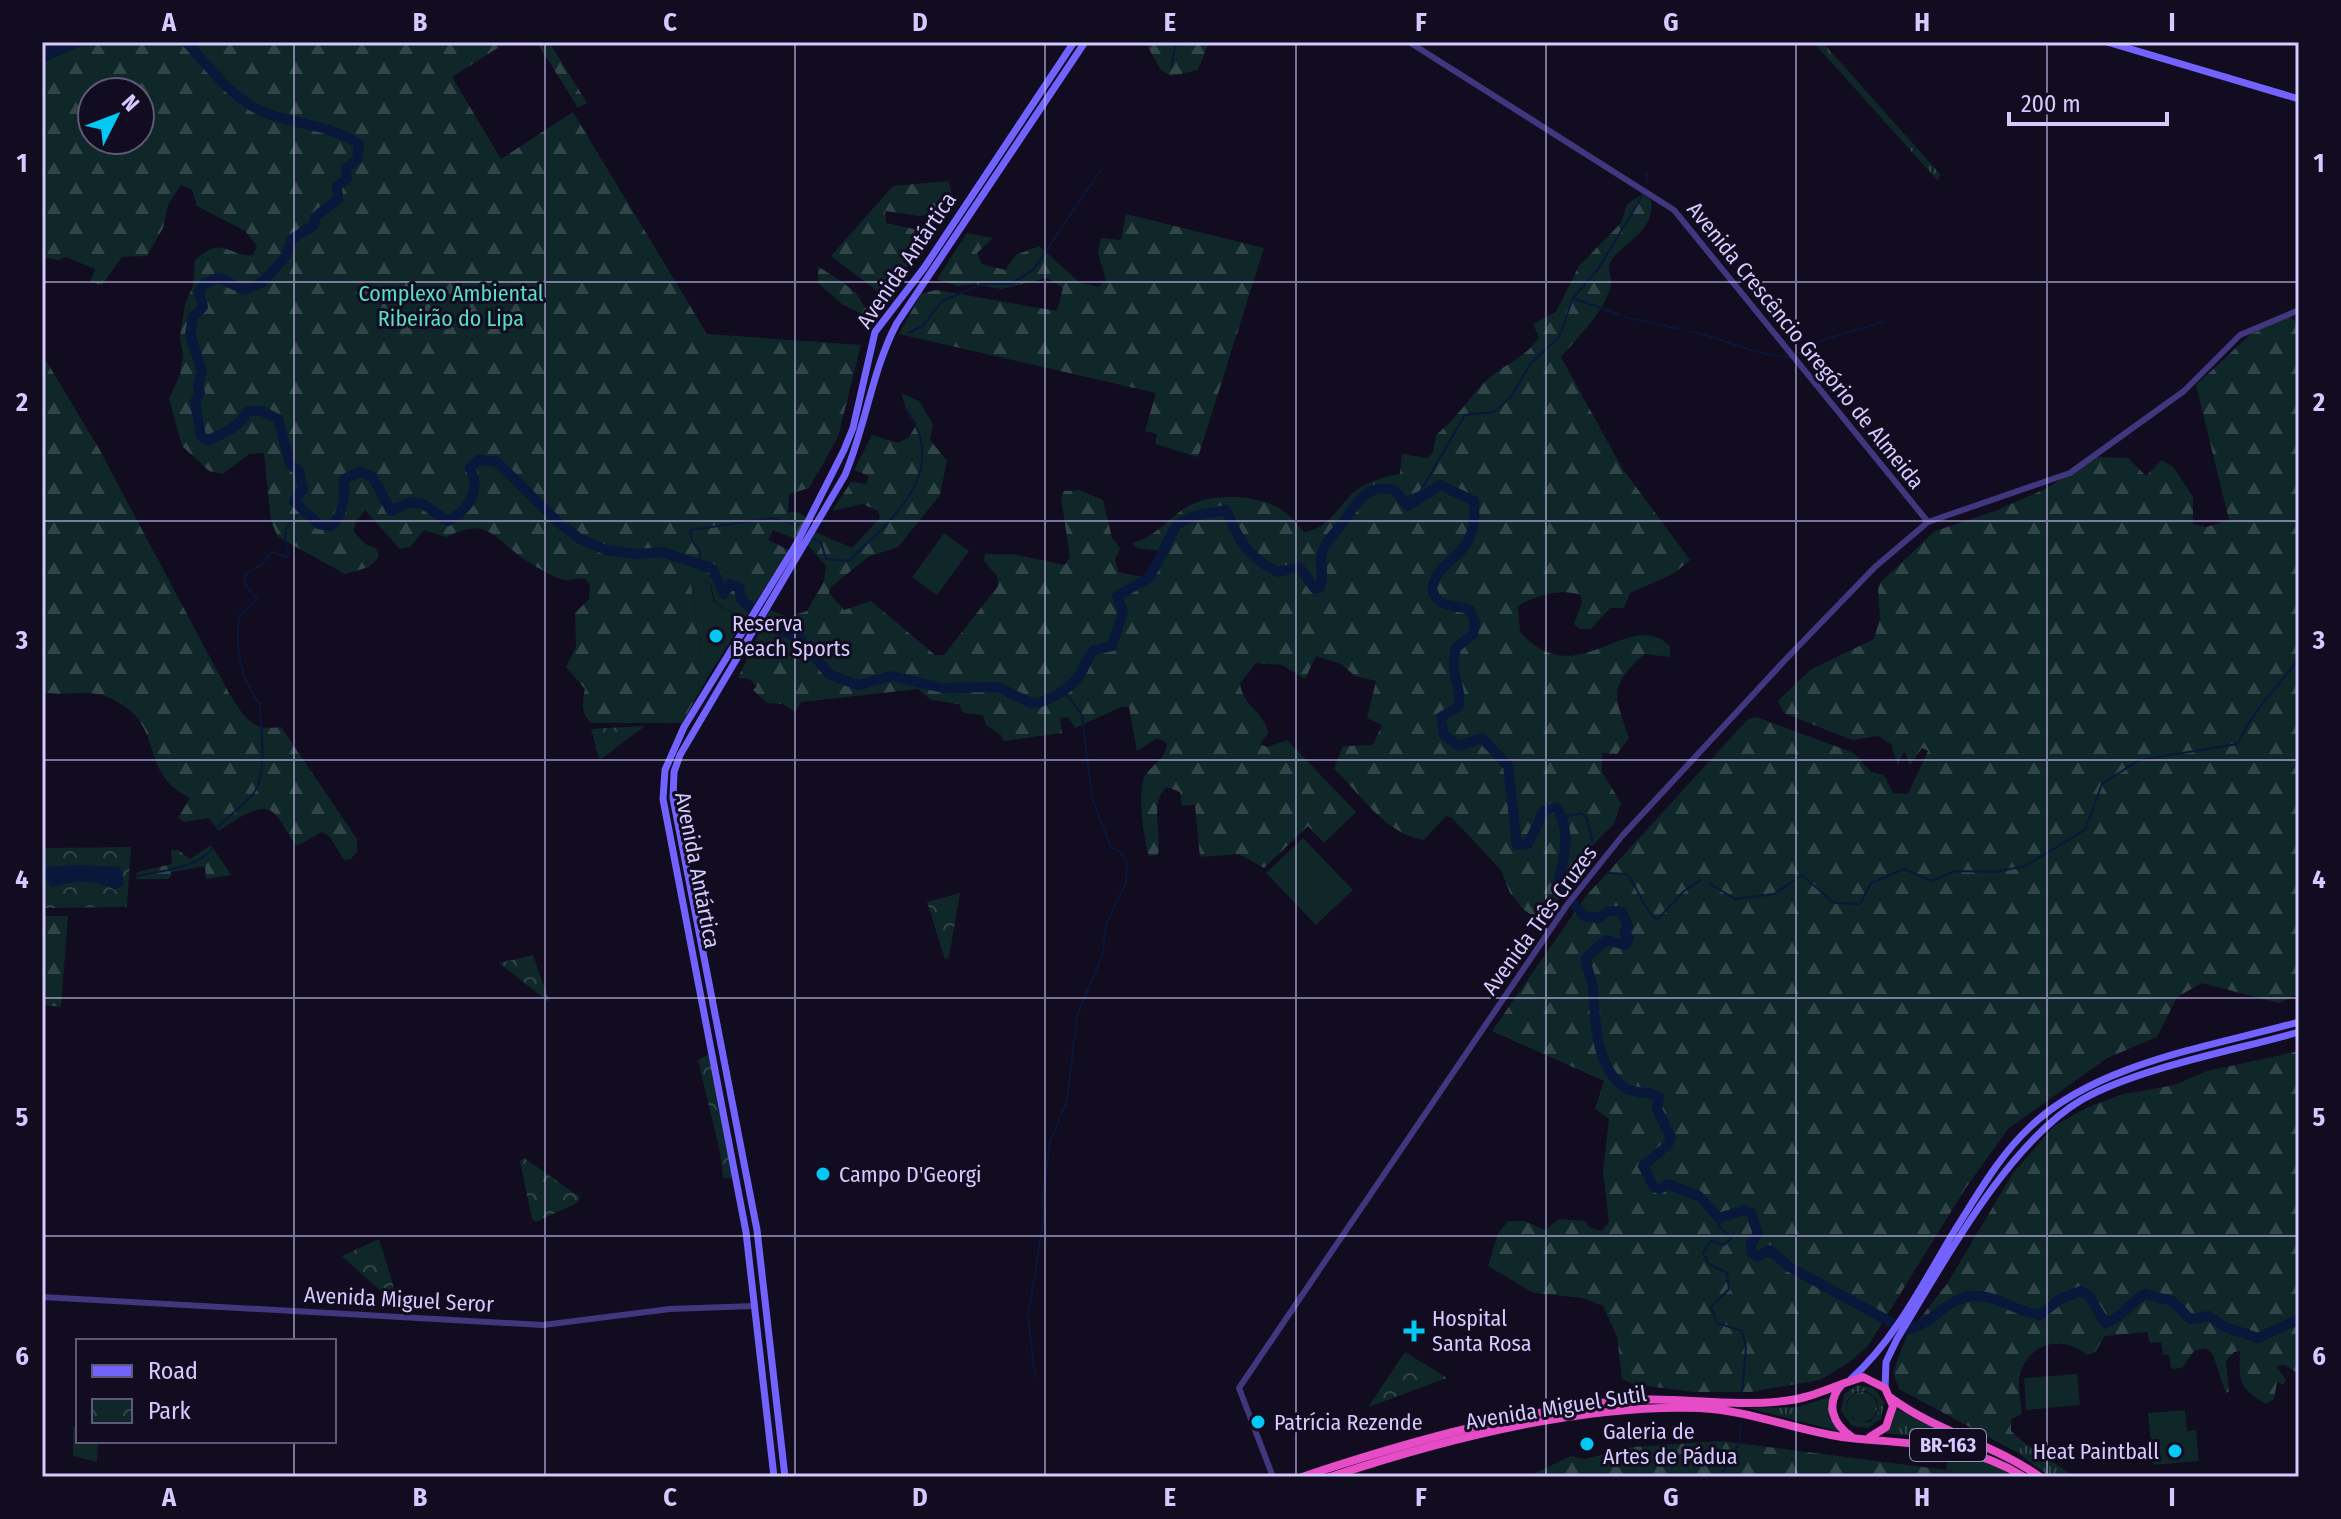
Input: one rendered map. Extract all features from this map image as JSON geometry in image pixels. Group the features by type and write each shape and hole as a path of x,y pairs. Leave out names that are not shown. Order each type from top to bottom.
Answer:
{"highway":[{"path":"1853,1438 1836,1423 1832,1409 1834,1395 1847,1381 1870,1378 1885,1388"},
{"name":"Avenida Miguel Sutil","path":"1302,1477 1439,1435 1609,1401 1701,1399 1773,1402 1810,1396 1847,1381"},
{"name":"BR-163","path":"1885,1388 1891,1398 1915,1414 2007,1456 2040,1477"},
{"path":"1865,1438 1886,1427 1892,1413 1891,1398"},
{"name":"Avenida Miguel Sutil","path":"1330,1477 1441,1444 1611,1411 1701,1408 1743,1413 1853,1438 1957,1448 2024,1477"}],"main road":[{"name":"Avenida Antártica","path":"774,1477 746,1232 663,799 668,759 747,621 797,543 844,450 859,403 870,345 880,323 924,268 1074,42"},
{"path":"2107,42 2299,99"},
{"name":"Avenida Antártica","path":"785,1477 757,1230 673,798 674,772 680,755 845,475 864,426 881,357 890,336 1083,43"},
{"path":"880,323 889,324 890,336"},
{"path":"870,345 874,358 881,357"},
{"path":"684,727 695,731"},
{"path":"705,1007 715,1005"},
{"path":"1885,1388 1885,1368 1894,1337 1996,1168 2031,1126 2078,1091 2121,1073 2299,1022"},
{"path":"1907,1315 2010,1164 2041,1130 2064,1111 2109,1087 2299,1032"},
{"path":"1847,1381 1894,1337"}],"street":[{"name":"Avenida Crescêncio Gregório de Almeida","path":"1409,42 1674,210 1928,522"},
{"path":"1928,522 2070,473 2184,391 2240,335 2299,310"},
{"name":"Avenida Três Cruzes","path":"1273,1477 1239,1388 1567,905 1638,819 1807,637 1875,567 1928,522"},
{"name":"Avenida Miguel Seror","path":"42,1297 543,1325 670,1309 754,1306"}],"green space":[{"name":"Complexo Ambiental Ribeirão do Lipa","path":"89,42 507,42 452,77 501,159 573,112 707,334 861,345 838,437 809,488 789,494 788,512 800,513 808,520 796,539 773,530 768,540 789,550 744,620 715,602 711,584 690,576 700,651 709,675 682,723 591,723 583,708 585,689 566,667 576,647 575,613 589,599 590,584 585,579 556,578 484,530 468,529 446,537 424,530 410,547 400,549 365,510 355,523 354,532 365,544 376,548 379,557 369,567 345,574 278,537 271,521 264,453 249,454 223,474 209,471 182,446 169,399 180,375 183,357 180,337 185,304 193,286 195,260 205,252 219,248 253,255 257,246 245,231 197,206 192,190 181,185 168,205 163,228 147,256 122,257 102,285 90,282 95,269 66,257 59,260 42,257 42,63"},
{"path":"537,42 549,42 587,103 578,108"},
{"path":"1145,42 1209,42 1198,70 1171,76 1161,70"},
{"path":"1813,42 1825,45 1940,174 1938,181"},
{"path":"948,181 951,198 942,212 919,216 885,211 886,223 918,230 938,229 884,296 831,256 893,186"},
{"path":"1643,194 1651,200 1648,222 1612,259 1608,295 1590,323 1561,357 1622,468 1690,560 1673,574 1630,593 1624,608 1610,608 1591,629 1580,629 1574,624 1582,603 1580,595 1565,592 1548,594 1518,606 1520,632 1541,649 1562,656 1582,654 1637,636 1654,637 1670,646 1670,657 1644,654 1619,684 1618,701 1629,738 1617,754 1602,753 1602,772 1621,803 1614,824 1575,862 1573,880 1542,923 1523,909 1510,893 1501,870 1452,818 1446,816 1424,840 1410,836 1386,822 1334,769 1343,746 1373,745 1382,725 1367,718 1376,681 1355,676 1341,664 1316,656 1305,679 1282,665 1256,663 1240,684 1242,692 1266,726 1268,733 1260,744 1267,747 1287,740 1356,812 1324,843 1308,826 1264,868 1239,854 1200,857 1195,805 1182,806 1180,792 1167,787 1157,809 1158,855 1149,856 1141,801 1143,781 1162,757 1167,743 1157,738 1137,751 1129,707 1121,707 1075,728 1068,717 1060,718 1062,733 1003,741 1001,735 986,725 983,715 963,713 959,704 931,700 918,689 801,702 795,712 783,704 767,703 753,690 757,686 749,679 738,678 770,610 788,617 807,611 824,581 826,566 807,544 815,532 852,548 880,518 878,511 863,504 832,511 851,482 866,484 869,476 854,470 872,435 898,443 909,437 917,424 906,409 901,393 919,401 933,424 930,440 947,461 940,495 898,547 868,557 831,587 829,593 844,610 871,601 935,655 944,655 998,586 997,576 984,561 985,554 1013,554 1065,565 1070,557 1061,498 1064,491 1079,490 1103,500 1112,538 1120,548 1115,560 1118,572 1149,578 1161,551 1136,548 1133,543 1155,532 1195,503 1220,497 1261,501 1285,512 1305,532 1325,523 1366,484 1400,474 1402,454 1428,458 1433,452 1436,435 1482,385 1534,344 1539,337 1533,324 1556,312 1579,266 1621,223 1627,204"},
{"path":"1126,214 1264,248 1198,457 1155,444 1157,434 1145,431 1156,393 899,334 921,294 936,290 1057,311 1063,288 1047,278 1001,289 975,284 957,286 937,279 967,233 993,238 977,253 982,264 1005,270 1016,255 1039,246 1079,282 1099,287 1106,280 1098,253 1101,238 1121,240"},
{"path":"818,267 854,291 872,313 881,300 886,303 871,318 843,305 818,283"},
{"path":"2289,317 2295,321 2299,332 2299,994 2279,1003 2202,983 2177,997 2157,1037 2107,1058 2008,1129 1965,1189 1868,1346 1820,1380 1750,1392 1694,1392 1633,1384 1622,1379 1617,1336 1603,1306 1583,1298 1534,1293 1488,1266 1498,1234 1508,1221 1525,1221 1545,1230 1559,1219 1585,1221 1589,1227 1602,1231 1609,1222 1603,1171 1609,1119 1595,1109 1604,1081 1492,1031 1586,896 1748,719 1756,717 1854,753 1871,772 1884,775 1893,793 1908,794 1928,751 1922,748 1910,765 1904,751 1898,765 1891,744 1878,736 1852,740 1784,713 1778,701 1810,670 1874,639 1880,618 1878,589 1881,582 1935,531 1995,511 2047,488 2097,457 2128,458 2146,476 2162,460 2174,468 2193,497 2193,524 2206,527 2229,520 2196,385 2251,334"},
{"path":"42,354 98,447 230,695 255,725 281,727 357,839 357,851 351,859 344,860 330,837 322,832 297,846 274,813 268,810 246,814 219,831 209,818 184,822 178,818 190,798 173,787 163,775 147,734 128,709 102,695 42,692"},
{"path":"944,533 969,551 937,595 912,577"},
{"name":"Reserva Beach Sports","path":"690,575 710,584 714,602 744,620 709,675 700,651"},
{"path":"645,726 601,759 599,758 591,729"},
{"path":"1303,838 1353,890 1316,925 1266,873"},
{"path":"211,845 231,875 206,879 205,866 172,872 169,879 136,879 137,872 172,864 171,850 178,850 190,859"},
{"path":"131,847 127,907 42,908 42,848"},
{"path":"960,893 949,957 945,959 927,902"},
{"path":"42,916 68,916 61,1007 42,1005"},
{"path":"533,955 550,1003 499,963"},
{"path":"2299,1051 2299,1374 2285,1365 2276,1366 2286,1380 2284,1385 2277,1382 2274,1399 2266,1404 2245,1388 2240,1377 2240,1351 2234,1352 2226,1361 2229,1391 2226,1393 2213,1355 2206,1348 2194,1351 2182,1368 2171,1369 2169,1355 2163,1355 2161,1342 2150,1343 2147,1332 2105,1336 2095,1352 2087,1355 2067,1345 2057,1344 2048,1345 2031,1355 2024,1363 2019,1378 2022,1414 2011,1419 2011,1431 2022,1441 2018,1453 1899,1389 1893,1372 1907,1335 1947,1284 2013,1173 2054,1126 2086,1108 2120,1095 2174,1085 2207,1071"},
{"path":"710,1054 733,1178 723,1178 720,1152 698,1060"},
{"path":"524,1158 580,1197 577,1203 536,1222 532,1219 520,1161"},
{"path":"379,1239 395,1291 386,1296 342,1256"},
{"path":"1405,1352 1447,1378 1368,1407"},
{"path":"2077,1374 2080,1405 2026,1410 2024,1378"},
{"path":"1858,1385 1874,1388 1884,1402 1881,1419 1868,1428 1852,1426 1841,1411 1844,1394","holes":["1867,1391 1877,1399 1878,1412 1870,1422 1858,1422 1848,1414 1847,1401 1855,1392"]},
{"path":"1862,1392 1872,1397 1877,1407 1872,1417 1862,1422 1852,1417 1847,1407 1852,1397"},
{"path":"1830,1397 1830,1418 1838,1431 1748,1408 1798,1407"},
{"path":"1896,1408 1971,1445 1883,1433 1893,1421"},
{"path":"2185,1410 2187,1431 2196,1430 2199,1461 2153,1465 2148,1413"},
{"path":"73,1427 76,1427 76,1443 98,1443 97,1462 73,1456"},
{"path":"1721,1441 1946,1470 1968,1477 1527,1477 1571,1456 1585,1459 1632,1447"},
{"path":"2022,1441 2075,1477 2050,1477 2018,1453"},
{"path":"1949,1449 1980,1458 2018,1477 1968,1477 1946,1470"}],"water":[{"path":"42,42 89,42 42,63"},
{"path":"47,867 119,867 123,873 123,885 115,890 83,882 51,887 44,877"}],"waterway":[{"path":"186,42 248,104 272,115 334,132 359,144 357,160 346,168 347,179 337,186 338,199 315,217 314,225 292,239 286,256 263,282 245,290 219,278 205,283 199,292 203,307 193,317 190,334 202,372 198,384 200,393 195,402 201,436 207,440 225,432 236,426 248,411 262,411 278,419 290,464 299,471 303,489 294,501 318,524 331,526 339,516 344,479 359,472 372,476 391,511 410,502 423,504 448,521 462,511 474,492 470,468 478,460 496,461 558,522 580,539 606,550 637,554 662,552 713,569 724,594 730,584 739,587 741,599 771,627 800,639 829,674 859,685 891,676 943,688 998,687 1033,704 1066,689 1081,673 1094,650 1112,646 1123,612 1117,596 1149,578 1177,524 1198,515 1226,510 1251,554 1278,572 1299,567 1315,589 1321,583 1324,548 1362,497 1375,489 1384,488 1394,490 1408,506 1440,485 1474,501 1470,536 1442,569 1432,589 1442,603 1470,610 1475,623 1473,634 1456,648 1454,666 1459,700 1458,707 1441,717 1444,735 1459,746 1482,738 1508,766 1517,845 1528,844 1544,811 1556,807 1565,835 1558,884 1584,916 1599,918 1608,911 1621,911 1628,926 1624,933 1629,938 1625,945 1606,940 1586,958 1586,962 1593,988 1598,1041 1607,1067 1624,1087 1659,1097 1657,1109 1671,1138 1667,1146 1643,1166 1654,1187 1660,1189 1667,1184 1699,1196 1719,1218 1744,1210 1751,1213 1758,1234 1751,1243 1751,1252 1757,1257 1770,1250 1788,1266 1905,1330 1923,1323 1963,1298 1982,1296 2040,1315 2060,1299 2081,1291 2089,1296 2105,1323 2145,1294 2172,1301 2190,1319 2209,1316 2225,1327 2258,1338 2299,1319"},
{"path":"1171,68 1176,42"},
{"path":"908,333 923,326 942,301 983,284 1011,284 1034,269 1102,168"},
{"path":"1646,183 1647,174"},
{"path":"1400,500 1420,492 1465,415 1494,412 1511,397 1531,363 1559,337 1573,298 1598,269 1643,195"},
{"path":"1573,298 1620,315"},
{"path":"1625,317 1679,329"},
{"path":"1797,352 1825,339 1884,322"},
{"path":"1689,331 1765,354 1790,357"},
{"path":"812,539 821,542 826,559 849,561 898,511 920,474 923,454 919,432 906,409"},
{"path":"216,829 253,794 261,775 260,703 248,685 239,649 240,615 257,599 245,584 245,574 261,565 272,552 287,557 286,530 302,512"},
{"path":"700,566 700,551 692,541 690,530 773,518 792,524"},
{"path":"1710,884 1735,899 1774,894 1802,875 1834,903 1860,904 1871,883 1904,869 1932,881 1955,871 1995,872 2025,866 2085,830 2102,784 2139,760 2238,744 2257,711 2299,658"},
{"path":"1035,1377 1028,1318 1044,1215 1042,1199 1050,1143 1067,1100 1077,1016 1103,953 1106,925 1126,882 1127,864 1121,852 1111,847 1092,798 1082,715 1063,690"},
{"path":"1563,817 1581,813 1587,819 1593,843"},
{"path":"138,876 189,864 213,847"},
{"path":"1609,873 1627,874 1657,920 1684,891 1701,880"},
{"path":"1713,1212 1720,1228 1732,1238 1724,1245 1711,1241 1703,1253 1709,1264 1727,1273 1729,1289 1711,1307 1717,1323 1742,1331 1746,1347 1742,1393"},
{"path":"1720,1477 1739,1444 1741,1423"}],"place":[{"name":"Reserva Beach Sports","path":"716,636"},
{"name":"Campo D'Georgi","path":"823,1174"},
{"name":"Hospital Santa Rosa","path":"1414,1331"},
{"name":"Patrícia Rezende","path":"1258,1422"},
{"name":"Galeria de Artes de Pádua","path":"1587,1444"},
{"name":"Heat Paintball","path":"2175,1451"}]}
